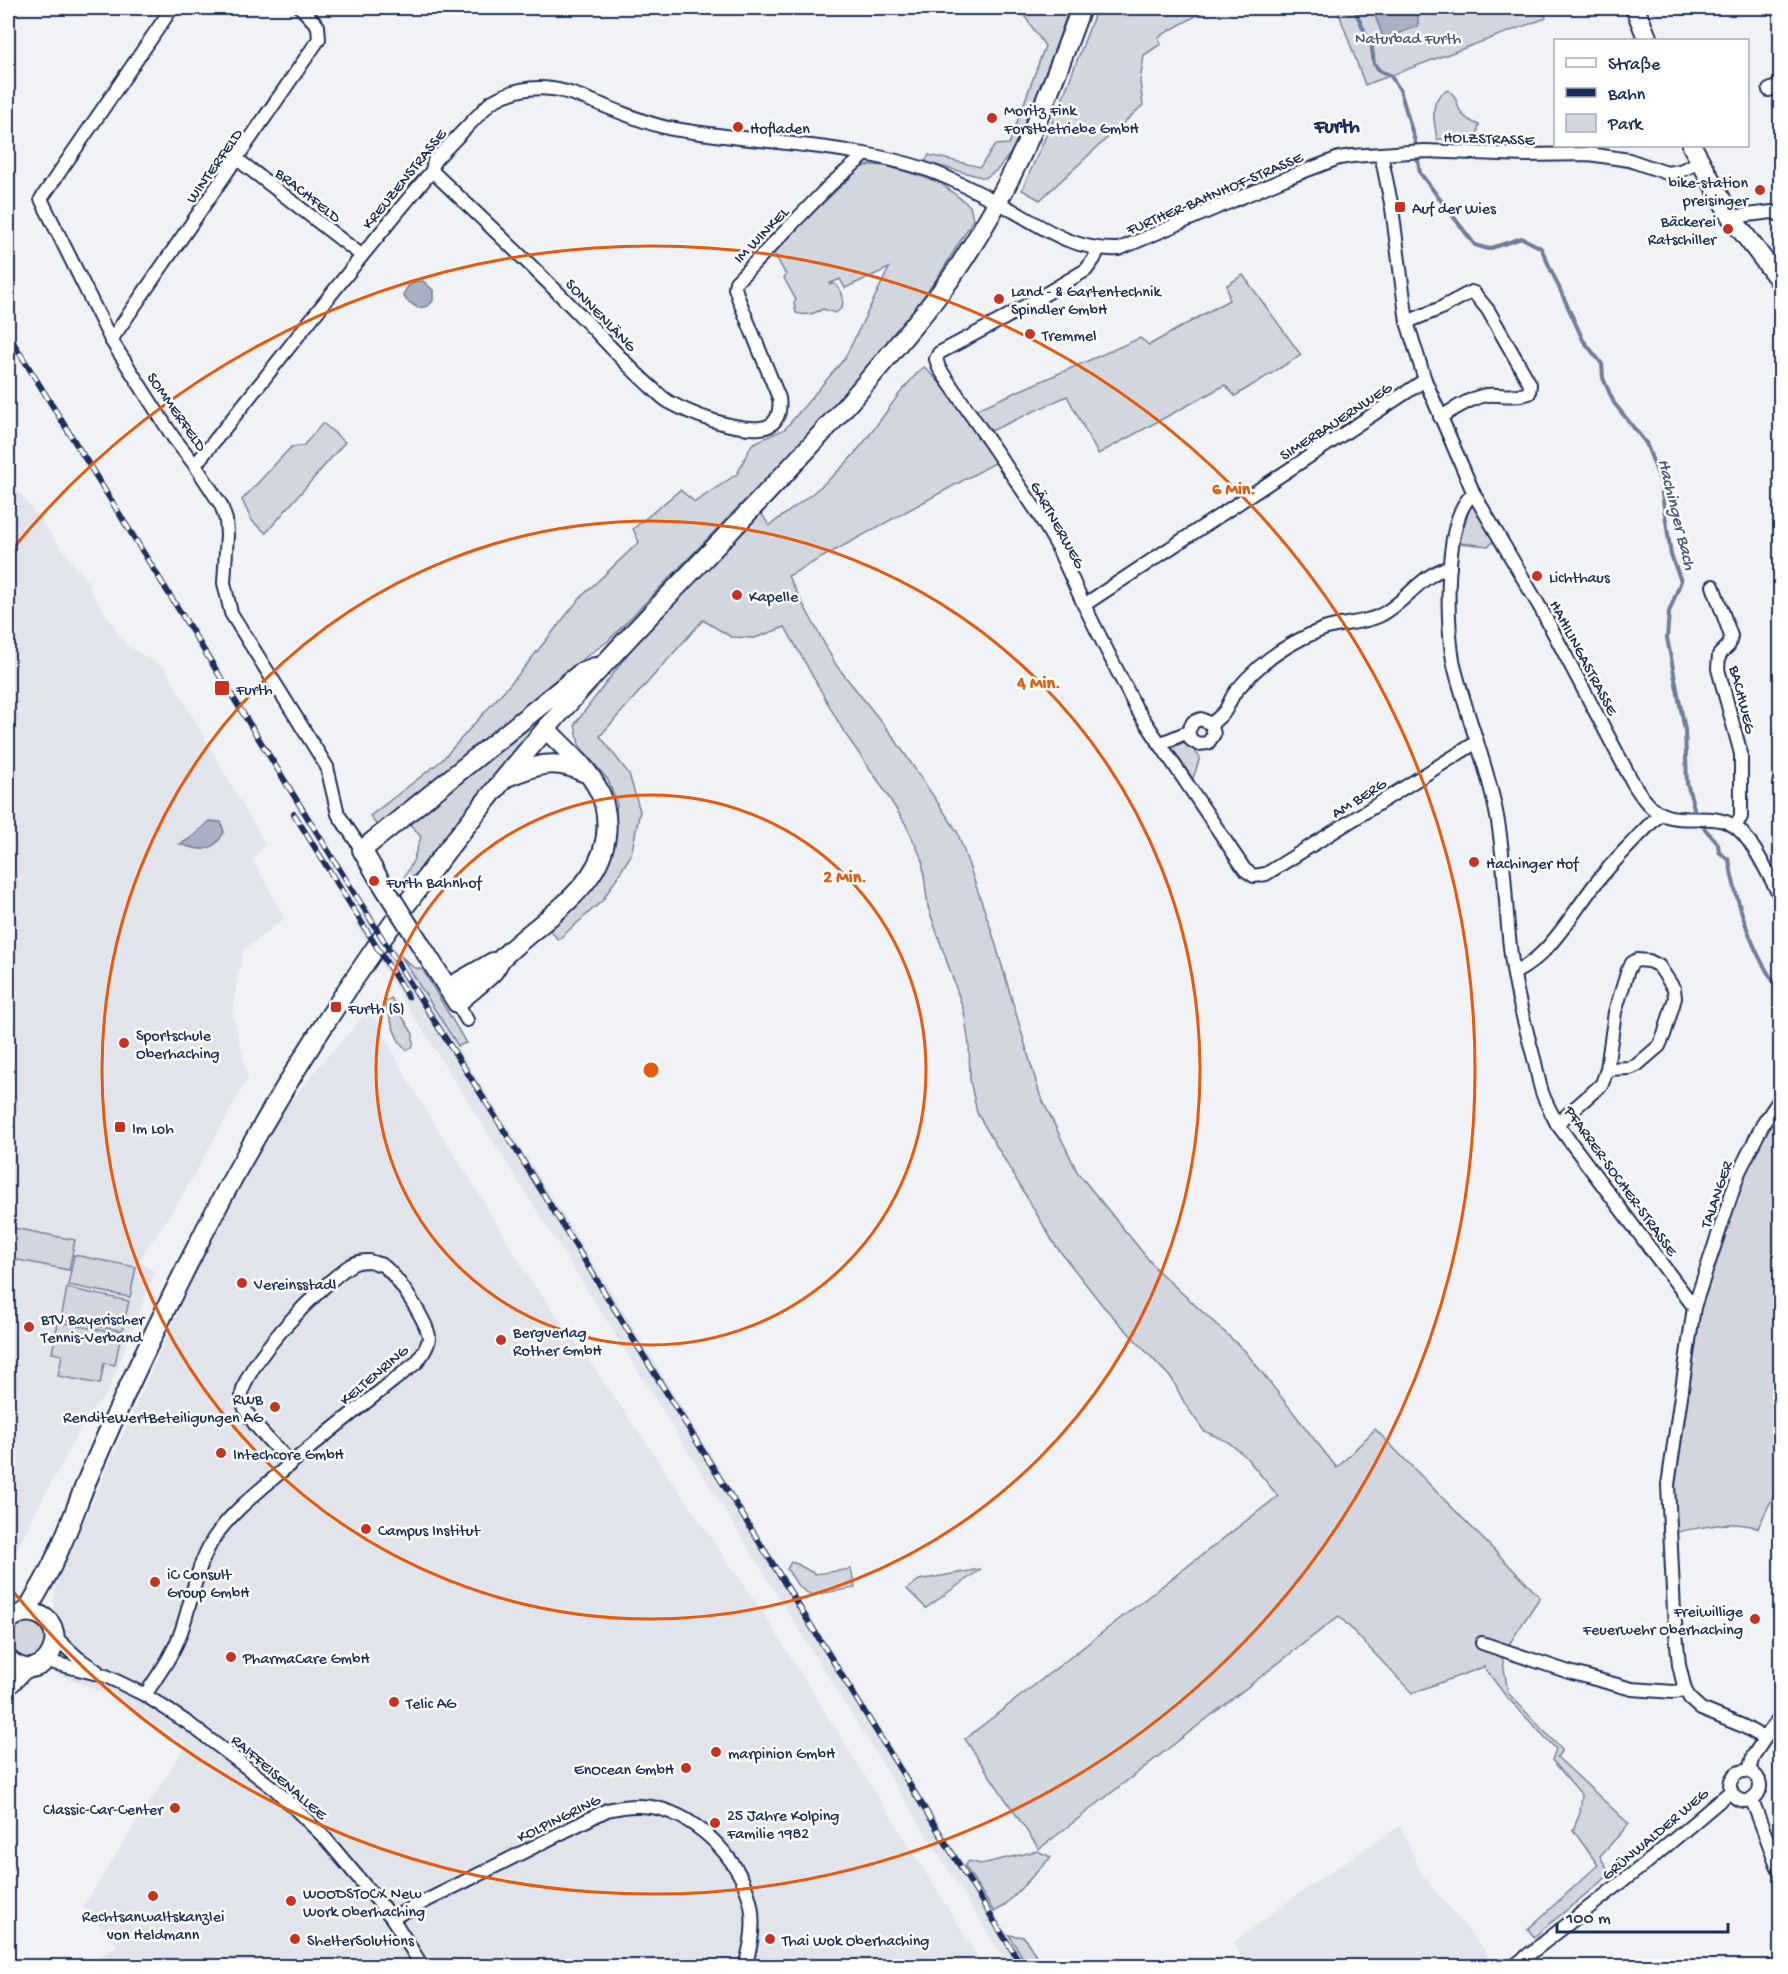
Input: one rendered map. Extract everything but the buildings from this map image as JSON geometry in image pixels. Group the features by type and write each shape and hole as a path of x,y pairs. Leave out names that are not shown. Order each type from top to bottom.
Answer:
{"main road":[{"path":"35,1615 94,1463 156,1330 224,1194 315,1039 391,926 505,777 606,662 800,460 949,282 1019,163 1048,99 1081,8"},
{"path":"1635,8 1648,39"},
{"path":"1692,147 1731,216 1780,281"},
{"path":"546,729 590,775 603,803 607,827 605,845 599,863 581,888 541,926 501,959 486,965 452,996 362,850 582,672 606,662"},
{"path":"505,777 539,765 556,764 572,767 590,775"},
{"path":"8,1621 19,1614 35,1615 51,1626 55,1637 53,1650 46,1661 40,1665 25,1668 8,1659"},
{"path":"8,1686 25,1668"}],"street":[{"name":"SOMMERFELD","path":"172,8 41,199 111,340 173,437 195,465 221,505 226,520 227,550 224,583 231,613 327,767 338,814 362,850"},
{"name":"WINTERFELD","path":"111,340 319,39 318,27 301,8"},
{"name":"KREUZENSTRASSE","path":"195,465 433,166 491,102 503,95 533,87 565,92 666,127 865,154 931,171 998,202"},
{"name":"HOLZSTRASSE","path":"1381,154 1416,152 1589,154 1629,160 1667,173 1680,171 1700,162"},
{"name":"IM WINKEL","path":"773,424 778,416 779,398 738,300 736,282 830,185 865,154"},
{"name":"FURTHER-BAHNHOF-STRASSE","path":"998,202 1074,243 1098,250 1119,249 1339,158 1381,154"},
{"name":"HAHILINGASTRASSE","path":"1381,154 1392,208 1407,322 1425,380 1440,417 1474,494 1539,605 1633,783 1645,800 1661,813"},
{"name":"BRACHFELD","path":"237,159 361,255"},
{"name":"SONNENLÄNG","path":"433,166 637,374 668,401 701,417 747,428 764,428 773,424"},
{"path":"1731,216 1772,212 1780,215"},
{"name":"GÄRTNERWEG","path":"1098,250 1086,270 1003,319 939,353 936,359 939,368 1036,510 1056,544 1083,605 1136,708 1245,870 1254,876"},
{"path":"1407,322 1439,309 1471,292 1474,293 1488,309 1530,384 1530,393 1520,396 1486,395 1440,417"},
{"name":"SIMERBAUERNWEG","path":"1083,605 1425,380"},
{"name":"PFARRER-SOCHER-STRASSE","path":"1474,494 1468,498 1453,537 1449,626 1453,660 1498,820 1514,973 1543,1095 1557,1124 1694,1307"},
{"path":"1211,724 1224,712 1234,693 1264,661 1288,645 1322,629 1381,615 1435,571 1450,567"},
{"name":"BACHWEG","path":"1713,586 1731,636 1729,645 1719,655 1718,669 1741,754 1741,817 1735,826"},
{"path":"1159,744 1188,732 1193,722 1201,719 1211,724 1214,729 1213,738 1203,745 1194,743 1188,732"},
{"name":"AM BERG","path":"1254,876 1266,874 1477,742"},
{"path":"1514,973 1526,967 1541,953 1599,879 1661,813 1727,821 1735,826 1748,841 1780,896"},
{"path":"1557,1124 1602,1084 1607,1069 1612,1024 1628,970 1637,960 1649,961 1659,966 1674,989 1675,998 1664,1035 1659,1047 1637,1065 1630,1068 1607,1069"},
{"path":"452,996 467,1020"},
{"name":"TALANGER","path":"1694,1307 1739,1173 1763,1124 1780,1099"},
{"name":"KELTENRING","path":"145,1695 171,1654 183,1625 195,1581 214,1539 248,1500 417,1362 425,1350 429,1336 424,1322 396,1279 382,1265 369,1261 354,1263 333,1280 293,1317 262,1354 247,1379 242,1397 250,1418 291,1463"},
{"path":"1694,1307 1668,1485 1679,1665 1685,1690 1691,1700 1701,1709 1743,1726 1764,1738"},
{"name":"RAIFFEISENALLEE","path":"55,1637 78,1658 106,1676 145,1695 224,1749 282,1796 325,1838 392,1918 422,1966"},
{"path":"1482,1643 1520,1657 1632,1689 1674,1692 1685,1690"},
{"name":"RAIFFEISENALLEE","path":"46,1661 106,1676"},
{"path":"1749,1771 1753,1756 1780,1716"},
{"path":"1740,1771 1749,1771 1755,1773 1761,1784 1760,1790 1752,1800 1737,1799 1731,1791 1730,1782 1740,1771"},
{"name":"GRÜNWALDER WEG","path":"1514,1966 1650,1860 1731,1791"},
{"path":"1752,1800 1780,1872"},
{"name":"KOLPINGRING","path":"392,1918 607,1810 635,1805 674,1814 695,1824 735,1865 748,1893 752,1919 751,1941 745,1966"}],"shaded area":[{"name":"Sportschule Oberhaching","path":"8,478 88,582 91,591 126,645 165,668 265,844 253,860 285,918 243,951 232,1009 248,1078 184,1193 139,1261 155,1272 107,1394 87,1416 8,1565"},
{"path":"366,902 624,1312 793,1590 1028,1966 1008,1966 608,1323 356,925"},
{"path":"370,1009 418,1098 472,1182 527,1275 762,1611 984,1966 86,1966 117,1945 83,1906 186,1745 109,1695 52,1672 67,1643 54,1610 54,1597 61,1571 199,1265 276,1121 319,1066"},
{"path":"1400,1826 1422,1874 1489,1956 1477,1966 1245,1966 1234,1942 1309,1886"}],"green space":[{"path":"1019,8 1069,8 1051,61 1010,154 997,170 985,178 925,162 929,155 980,167 995,145 1009,144 1045,46"},
{"path":"1097,8 1210,8 1158,37 1161,44 1144,55 1140,82 1143,105 1040,200 1022,190 1062,100"},
{"name":"Naturbad Furth","path":"1337,8 1542,8 1546,18 1365,85"},
{"path":"1448,90 1464,116 1479,125 1476,140 1437,139 1435,104 1437,98"},
{"path":"887,166 939,182 970,206 973,220 940,274 902,326 793,454 608,641 565,672 378,827 370,816 441,761 519,674 580,598 639,542 633,529 680,490 695,502 737,474 752,444 785,429 845,358 889,268 845,288 840,279 829,284 835,284 842,294 842,308 835,313 823,309 810,314 800,314 796,313 794,303 796,300 773,251 861,167"},
{"path":"1243,275 1301,355 1235,396 1225,385 1098,454 1067,396 989,432 975,410 1140,338 1149,345 1229,300 1227,285"},
{"path":"924,367 954,400 997,462 788,576 836,665 892,735 957,831 992,932 1040,1095 1078,1173 1157,1270 1245,1351 1337,1468 1375,1429 1540,1597 1502,1655 1508,1693 1562,1750 1557,1757 1629,1824 1600,1856 1610,1874 1534,1937 1528,1929 1598,1865 1573,1830 1580,1813 1582,1795 1552,1760 1556,1749 1505,1695 1484,1667 1412,1693 1339,1616 1039,1849 965,1739 1278,1496 1245,1456 1228,1442 1204,1431 1185,1404 1172,1379 1103,1306 1055,1245 977,1113 970,1080 969,1045 964,1011 928,907 922,859 905,823 844,732 785,627 755,638 731,637 703,620 600,736 629,774 640,811 631,855 603,900 558,940 548,927 614,832 617,804 608,780 579,745 575,724 630,651 761,512 769,526 829,480 850,459 906,386"},
{"path":"323,423 345,442 266,533 252,521 242,500 291,447 303,446"},
{"path":"1474,505 1494,541 1488,546 1460,543 1470,507"},
{"path":"566,692 403,889 400,885 413,861 421,837 406,822"},
{"path":"1186,741 1200,757 1193,779 1172,748"},
{"path":"401,956 413,967 423,970 466,1043 458,1046"},
{"path":"391,998 413,1034 413,1046 407,1050 396,1034 384,1003"},
{"path":"1780,1106 1780,1487 1778,1486 1758,1528 1728,1524 1677,1532 1674,1482 1699,1308 1750,1157"},
{"path":"14,1228 75,1240 69,1270 8,1258"},
{"path":"74,1255 136,1267 130,1297 68,1285"},
{"path":"67,1288 129,1301 122,1331 61,1319"},
{"path":"58,1322 121,1334 115,1365 104,1363 100,1384 58,1376 62,1355 52,1353"},
{"path":"791,1562 815,1574 851,1569 855,1588 811,1595 798,1586 787,1569"},
{"path":"981,1569 926,1608 907,1589 919,1580"},
{"path":"26,1622 40,1627 45,1641 40,1655 26,1660 12,1655 7,1641 12,1627"},
{"path":"1037,1851 1051,1857 1003,1907 994,1912 965,1866 969,1861 981,1864"},
{"path":"1009,1935 1024,1937 1043,1966 1028,1966"}],"water":[{"path":"1372,8 1418,8 1418,26 1384,39"},
{"path":"416,281 423,281 433,290 433,301 428,306 418,308 407,301 403,295 408,286"},
{"path":"210,821 221,822 224,832 215,844 200,849 180,844 190,839"}],"waterway":[{"name":"Hachinger Bach","path":"1354,8 1372,48 1374,64 1380,71 1390,75 1400,90 1415,141 1420,173 1475,245 1488,249 1522,238 1541,248 1583,340 1602,364 1603,378 1614,403 1646,443 1660,480 1671,555 1681,581 1669,612 1667,638 1685,730 1687,783 1696,815"},
{"name":"Hachinger Bach","path":"1699,822 1718,844 1719,852 1729,860 1747,928 1762,962 1780,990"}],"railway":[{"path":"8,334 1022,1966"},
{"path":"294,814 408,997"}],"place":[{"name":"Moritz Fink Forstbetriebe GmbH","path":"992,118"},
{"name":"Hofladen","path":"738,127"},
{"name":"bike-station preisinger","path":"1760,190"},
{"name":"Auf der Wies","path":"1400,207"},
{"name":"Bäckerei Ratschiller","path":"1728,229"},
{"name":"Land - & Gartentechnik Spindler GmbH","path":"999,299"},
{"name":"Tremmel","path":"1030,334"},
{"name":"Lichthaus","path":"1537,576"},
{"name":"Kapelle","path":"737,595"},
{"name":"Furth","path":"222,688"},
{"name":"Hachinger Hof","path":"1474,862"},
{"name":"Furth Bahnhof","path":"374,881"},
{"name":"Furth (S)","path":"336,1007"},
{"name":"Sportschule Oberhaching","path":"124,1043"},
{"name":"Im Loh","path":"120,1127"},
{"name":"Vereinsstadl","path":"242,1283"},
{"name":"BTV Bayerischer Tennis-Verband","path":"29,1327"},
{"name":"Bergverlag Rother GmbH","path":"501,1340"},
{"name":"RWB RenditeWertBeteiligungen AG","path":"275,1407"},
{"name":"Intechcore GmbH","path":"221,1453"},
{"name":"Campus Institut","path":"366,1529"},
{"name":"iC Consult Group GmbH","path":"155,1582"},
{"name":"Freiwillige Feuerwehr Oberhaching","path":"1755,1619"},
{"name":"PharmaCare GmbH","path":"231,1657"},
{"name":"Telic AG","path":"394,1702"},
{"name":"marpinion GmbH","path":"716,1752"},
{"name":"EnOcean GmbH","path":"686,1768"},
{"name":"Classic-Car-Center","path":"175,1808"},
{"name":"25 Jahre Kolping Familie 1982","path":"715,1823"},
{"name":"Rechtsanwaltskanzlei von Heldmann","path":"153,1896"},
{"name":"WOODSTOCX New Work Oberhaching","path":"291,1901"},
{"name":"ShelterSolutions","path":"295,1939"},
{"name":"Thai Wok Oberhaching","path":"770,1939"}],"district":[{"name":"Furth","path":"1337,125"}]}
